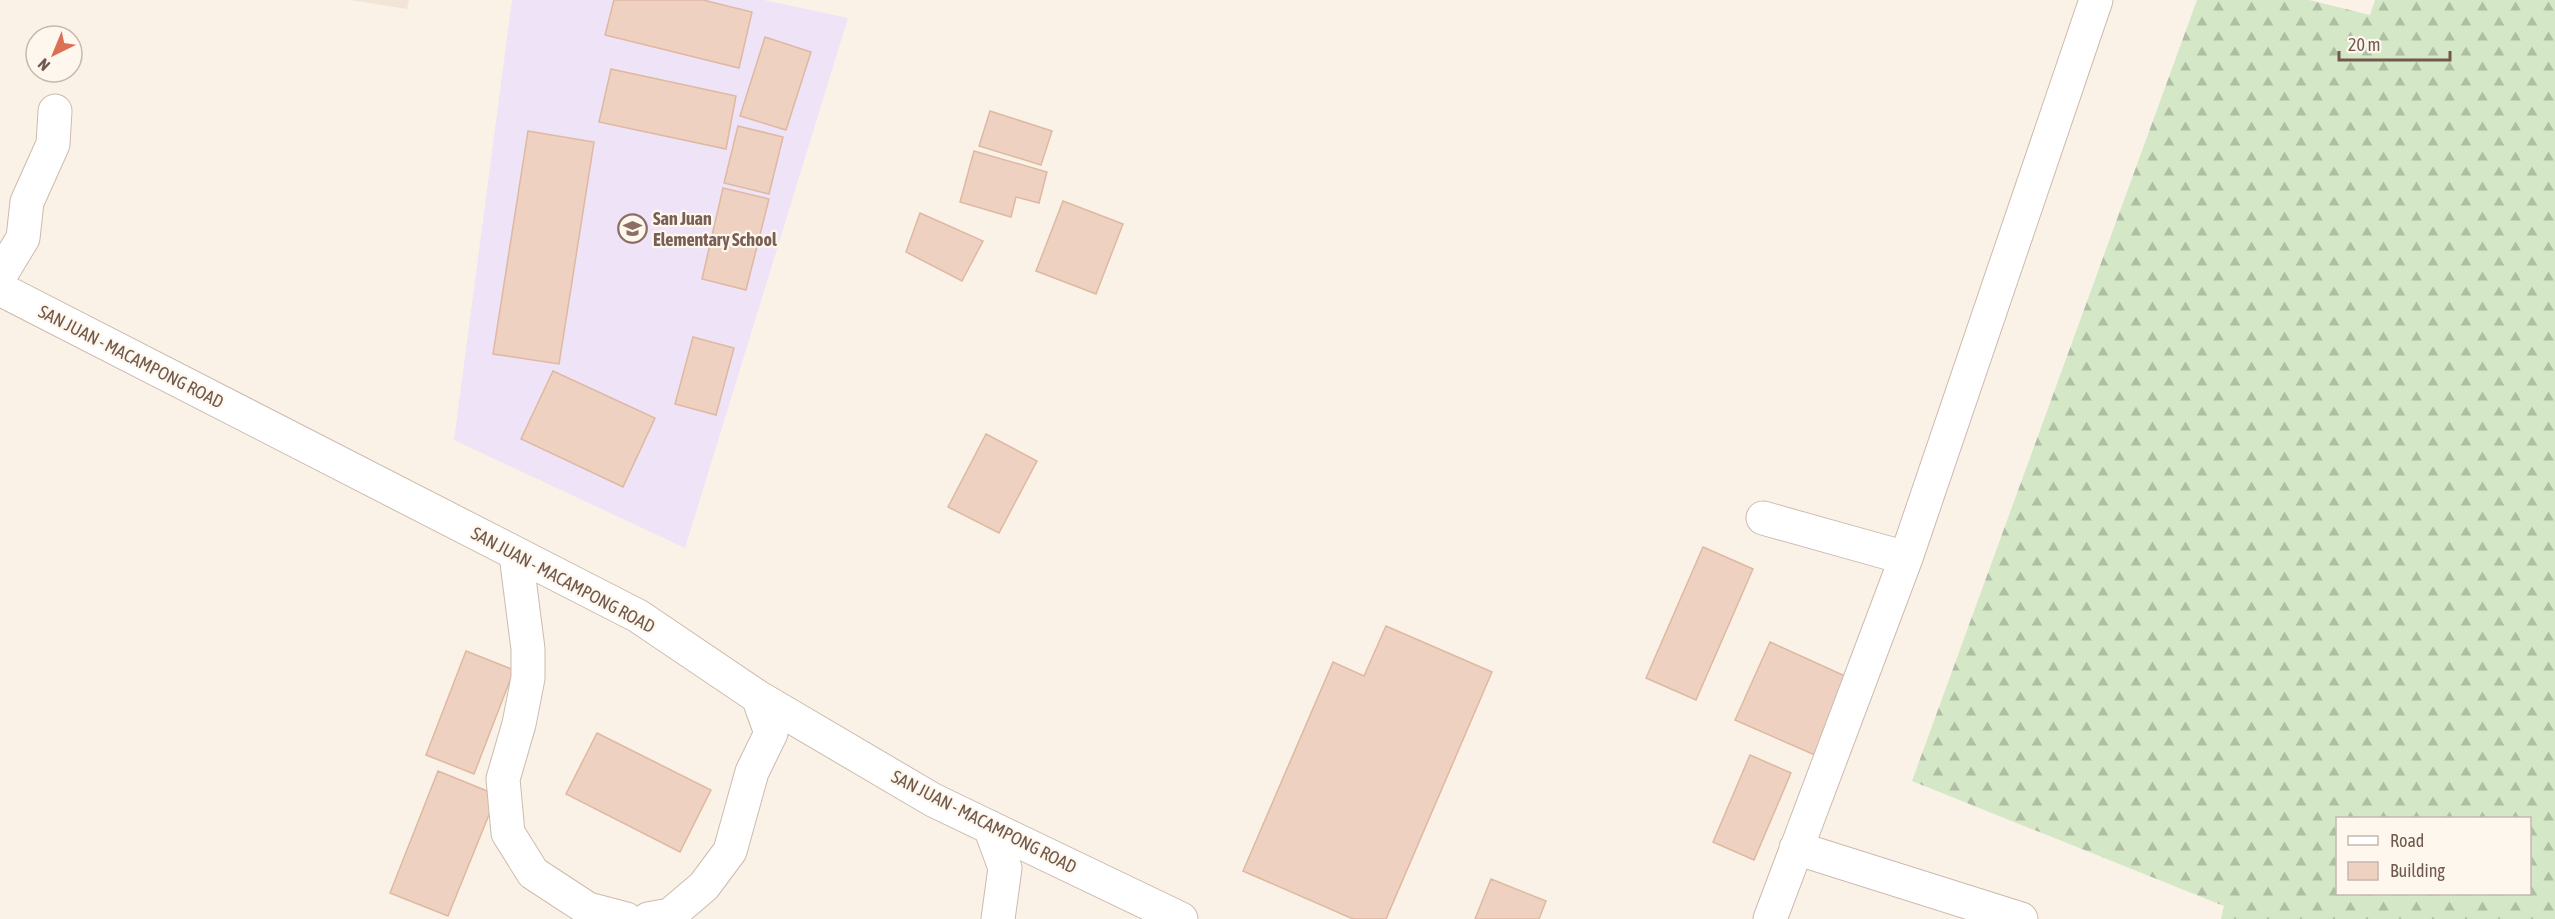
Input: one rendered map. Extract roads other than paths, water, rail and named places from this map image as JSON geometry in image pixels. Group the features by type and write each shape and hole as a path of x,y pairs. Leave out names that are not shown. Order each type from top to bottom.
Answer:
{"street":[{"path":"1770,919 1906,558 2096,0"},
{"path":"0,276 23,238 27,202 53,144 55,111"},
{"name":"SAN JUAN - MACAMPONG ROAD","path":"0,289 638,616 758,697 933,800 1181,919"},
{"path":"1763,518 1906,558"},
{"path":"516,555 528,649 528,678 519,724 503,779 508,833 533,873 588,909 626,919"},
{"path":"648,919 670,915 704,886 730,851 752,772 771,733 758,697"},
{"path":"990,827 1005,868 998,919"},
{"path":"1796,848 2021,919"}],"place":[{"name":"San Juan Elementary School","path":"632,229"}]}
